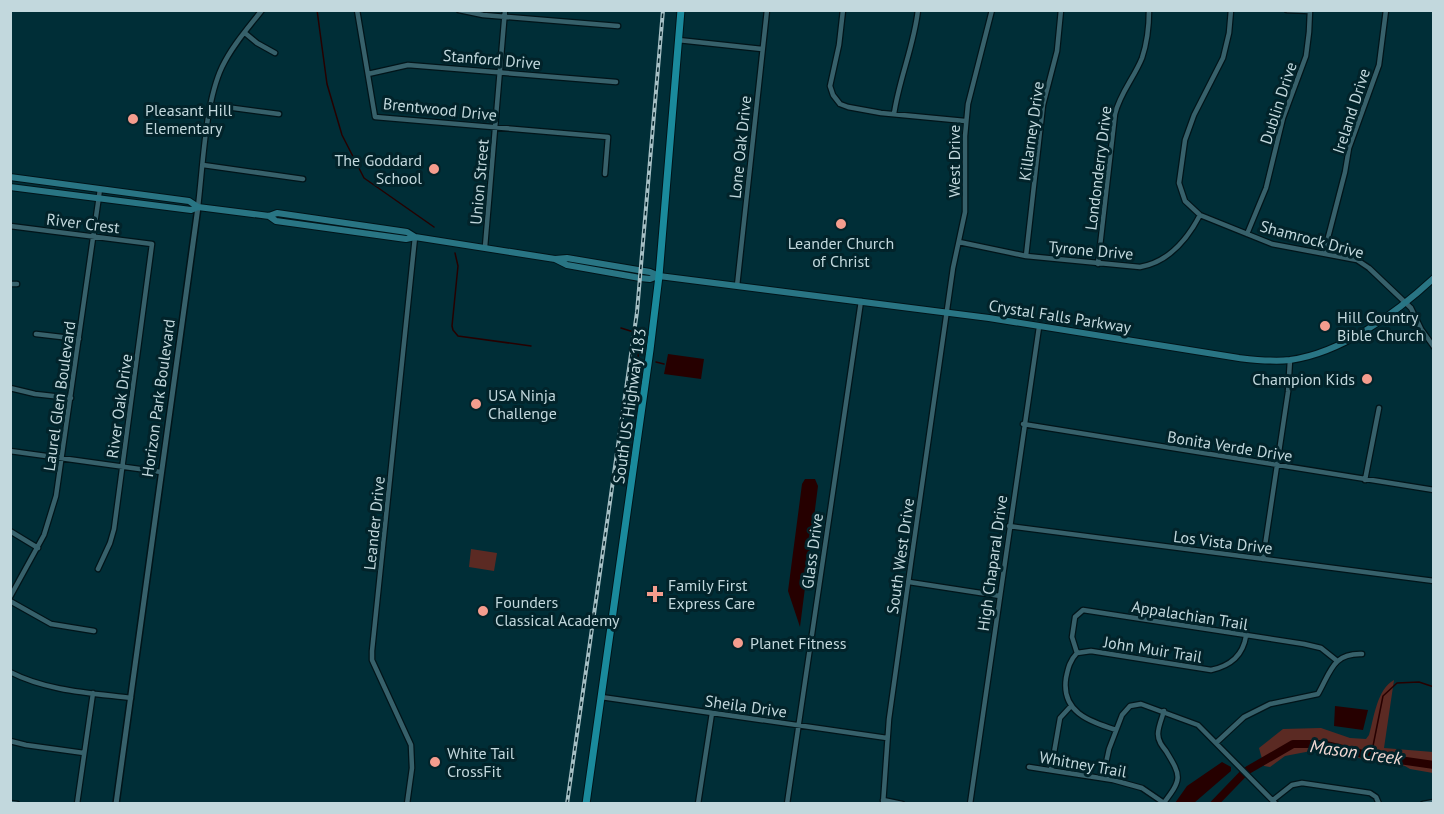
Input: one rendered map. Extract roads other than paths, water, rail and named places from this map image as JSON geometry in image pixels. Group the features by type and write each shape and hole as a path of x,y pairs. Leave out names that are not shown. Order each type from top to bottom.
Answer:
{"main road":[{"name":"South US Highway 183","path":"586,804 659,276 681,10"},
{"path":"10,177 189,201 198,207"},
{"path":"10,187 191,210 198,207"},
{"name":"Crystal Falls Parkway","path":"198,207 269,216 277,213 407,232 415,237 555,259 567,258 650,272 659,276 948,313 1267,361 1290,360 1312,355 1341,343 1406,303 1434,278"}],"street":[{"name":"Horizon Park Boulevard","path":"117,804 214,88 222,66 262,10"},
{"name":"Brentwood Drive","path":"357,10 375,117 608,137 605,174"},
{"path":"459,10 618,26"},
{"name":"Lone Oak Drive","path":"737,286 767,10"},
{"path":"843,10 839,45 830,81 832,95 840,104 894,114 965,121"},
{"path":"894,114 898,89 914,36 918,10"},
{"name":"West Drive","path":"948,313 966,203 965,121 992,10"},
{"name":"Killarney Drive","path":"1026,256 1043,105 1058,51 1061,10"},
{"name":"Londonderry Drive","path":"1098,264 1115,114 1121,94 1141,59 1147,36 1149,10"},
{"path":"1200,215 1188,205 1181,192 1180,178 1184,149 1194,115 1223,58 1229,33 1231,10"},
{"path":"1287,10 1310,11"},
{"name":"Ireland Drive","path":"1324,253 1349,148 1379,65 1386,10"},
{"name":"Dublin Drive","path":"1246,234 1266,188 1282,118 1304,62 1310,11"},
{"name":"Union Street","path":"485,247 505,14"},
{"path":"245,33 274,52"},
{"path":"678,40 762,49"},
{"name":"Stanford Drive","path":"368,74 408,65 616,82"},
{"path":"211,105 279,114"},
{"path":"203,165 303,178"},
{"name":"Laurel Glen Boulevard","path":"10,599 38,548 56,496 100,189"},
{"name":"Tyrone Drive","path":"959,242 1026,256 1131,267 1145,266 1170,254 1184,240 1200,215"},
{"name":"Shamrock Drive","path":"1200,215 1272,244 1357,260 1369,268 1411,308 1421,329 1434,347"},
{"name":"River Crest","path":"10,226 152,244"},
{"name":"Leander Drive","path":"407,804 412,750 372,660 372,651 415,237"},
{"name":"River Oak Drive","path":"98,569 114,529 152,244"},
{"name":"Glass Drive","path":"787,804 861,301"},
{"name":"South West Drive","path":"883,802 887,738 948,313"},
{"name":"High Chaparal Drive","path":"970,804 1023,424 1039,327"},
{"path":"36,334 79,339"},
{"path":"1263,558 1288,392 1290,360"},
{"path":"10,388 71,398"},
{"path":"1365,480 1379,408"},
{"name":"Bonita Verde Drive","path":"1023,424 1434,490"},
{"path":"10,451 161,472"},
{"name":"Los Vista Drive","path":"1009,526 1434,581"},
{"path":"10,531 38,548"},
{"path":"909,582 1000,596"},
{"path":"10,599 46,622 57,626 94,631"},
{"name":"Appalachian Trail","path":"1077,653 1072,640 1073,629 1075,617 1083,610 1304,644 1322,648 1336,660"},
{"name":"John Muir Trail","path":"1077,653 1091,651 1211,670 1238,657 1244,649 1246,636"},
{"path":"1077,653 1069,665 1065,686 1066,698 1071,706 1091,721 1116,730"},
{"path":"1216,743 1244,717 1270,704 1318,693 1336,660 1350,653 1362,654"},
{"path":"10,672 42,685 131,698"},
{"path":"77,804 93,693"},
{"name":"Sheila Drive","path":"601,697 887,738"},
{"path":"1103,777 1108,753 1124,712 1134,704 1145,705 1198,725 1274,802 1292,785 1302,783 1370,793 1376,797 1379,804"},
{"path":"1051,770 1060,718 1071,706"},
{"path":"1164,711 1158,736 1179,775 1177,786 1164,803"},
{"path":"698,804 712,713"},
{"path":"10,741 84,753"},
{"name":"Whitney Trail","path":"1029,767 1103,777 1140,787 1164,803"},
{"path":"883,802 902,804"},
{"path":"1423,804 1434,802"},
{"path":"10,803 17,804"}],"waterway":[{"path":"317,10 327,84 342,135 364,178 434,227"},
{"path":"455,253 458,266 453,330 458,336 531,346"},
{"path":"621,328 640,334 638,357 641,360"},
{"path":"656,362 664,364"},
{"path":"1371,756 1383,696 1397,683 1419,682 1434,687"},
{"name":"Mason Creek","path":"1248,770 1293,744 1322,744 1371,756 1434,765"},
{"name":"Mason Creek","path":"1214,804 1242,775"}],"railway":[{"path":"567,804 637,312 663,10"}],"place":[{"name":"Pleasant Hill Elementary","path":"133,119"},
{"name":"The Goddard School","path":"434,169"},
{"name":"Leander Church of Christ","path":"841,224"},
{"name":"Hill Country Bible Church","path":"1325,326"},
{"name":"Champion Kids","path":"1367,379"},
{"name":"USA Ninja Challenge","path":"476,404"},
{"name":"Family First Express Care","path":"655,594"},
{"name":"Founders Classical Academy","path":"483,611"},
{"name":"Planet Fitness","path":"738,643"},
{"name":"White Tail CrossFit","path":"435,762"}]}
